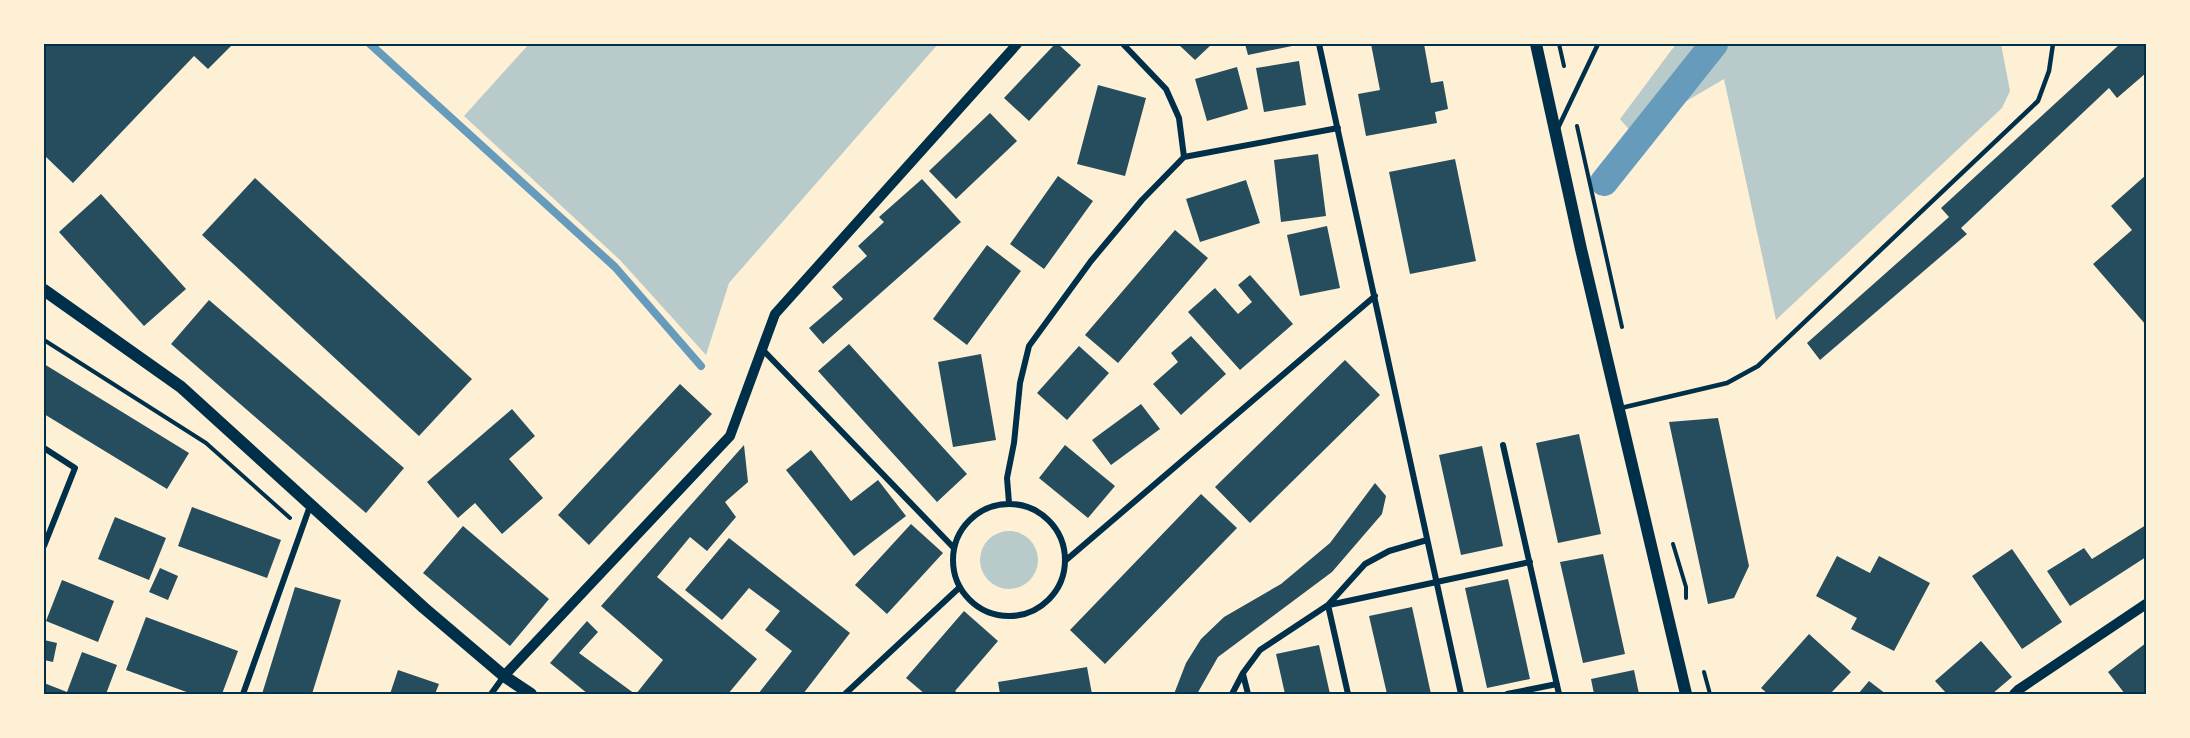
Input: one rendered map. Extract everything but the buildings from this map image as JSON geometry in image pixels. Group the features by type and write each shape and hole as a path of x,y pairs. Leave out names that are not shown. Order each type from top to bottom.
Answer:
{"main road":[{"path":"1536,44 1618,409 1686,694"},
{"path":"44,290 181,387 424,608 504,676 531,694"}],"street":[{"path":"490,694 504,676 730,436 775,314 1017,44"},
{"path":"1122,44 1166,89 1179,118 1184,157"},
{"path":"1319,44 1461,694"},
{"path":"1009,503 1007,478 1014,443 1020,383 1029,346 1091,261 1142,200 1184,157 1338,128"},
{"path":"1065,561 1375,297"},
{"path":"762,349 953,547"},
{"path":"1503,445 1559,694"},
{"path":"44,448 75,468 44,546"},
{"path":"1009,503 1034,508 1054,524 1063,542 1065,561 1065,572 1054,595 1034,611 1015,616 984,611 964,595 953,572 953,547 964,524 984,508 1009,503"},
{"path":"243,694 310,506"},
{"path":"1232,694 1243,673 1260,650 1328,605 1365,564 1389,551 1427,540"},
{"path":"1328,605 1530,562"},
{"path":"845,694 960,587"},
{"path":"2014,694 2146,604"},
{"path":"1328,605 1348,694"},
{"path":"1243,673 1248,694"},
{"path":"1507,694 1557,684"}],"lane":[{"path":"1555,133 1598,44"},
{"path":"1618,409 1727,382 1758,366 2038,101 2049,71 2053,44"}],"path":[{"path":"1559,44 1564,67"},
{"path":"44,340 206,443 302,530"}],"shaded area":[{"path":"529,44 938,44 729,283 706,355 620,260 464,116"},
{"path":"1676,44 2001,44 2010,91 2002,108 1776,320 1724,79 1632,133 1620,119"},
{"path":"1003,531 1015,531 1030,539 1038,554 1038,566 1030,581 1015,589 1003,589 988,581 980,566 980,554 988,539"}],"waterway":[{"path":"370,44 615,267 701,366"},
{"path":"1604,182 1714,44"}]}
